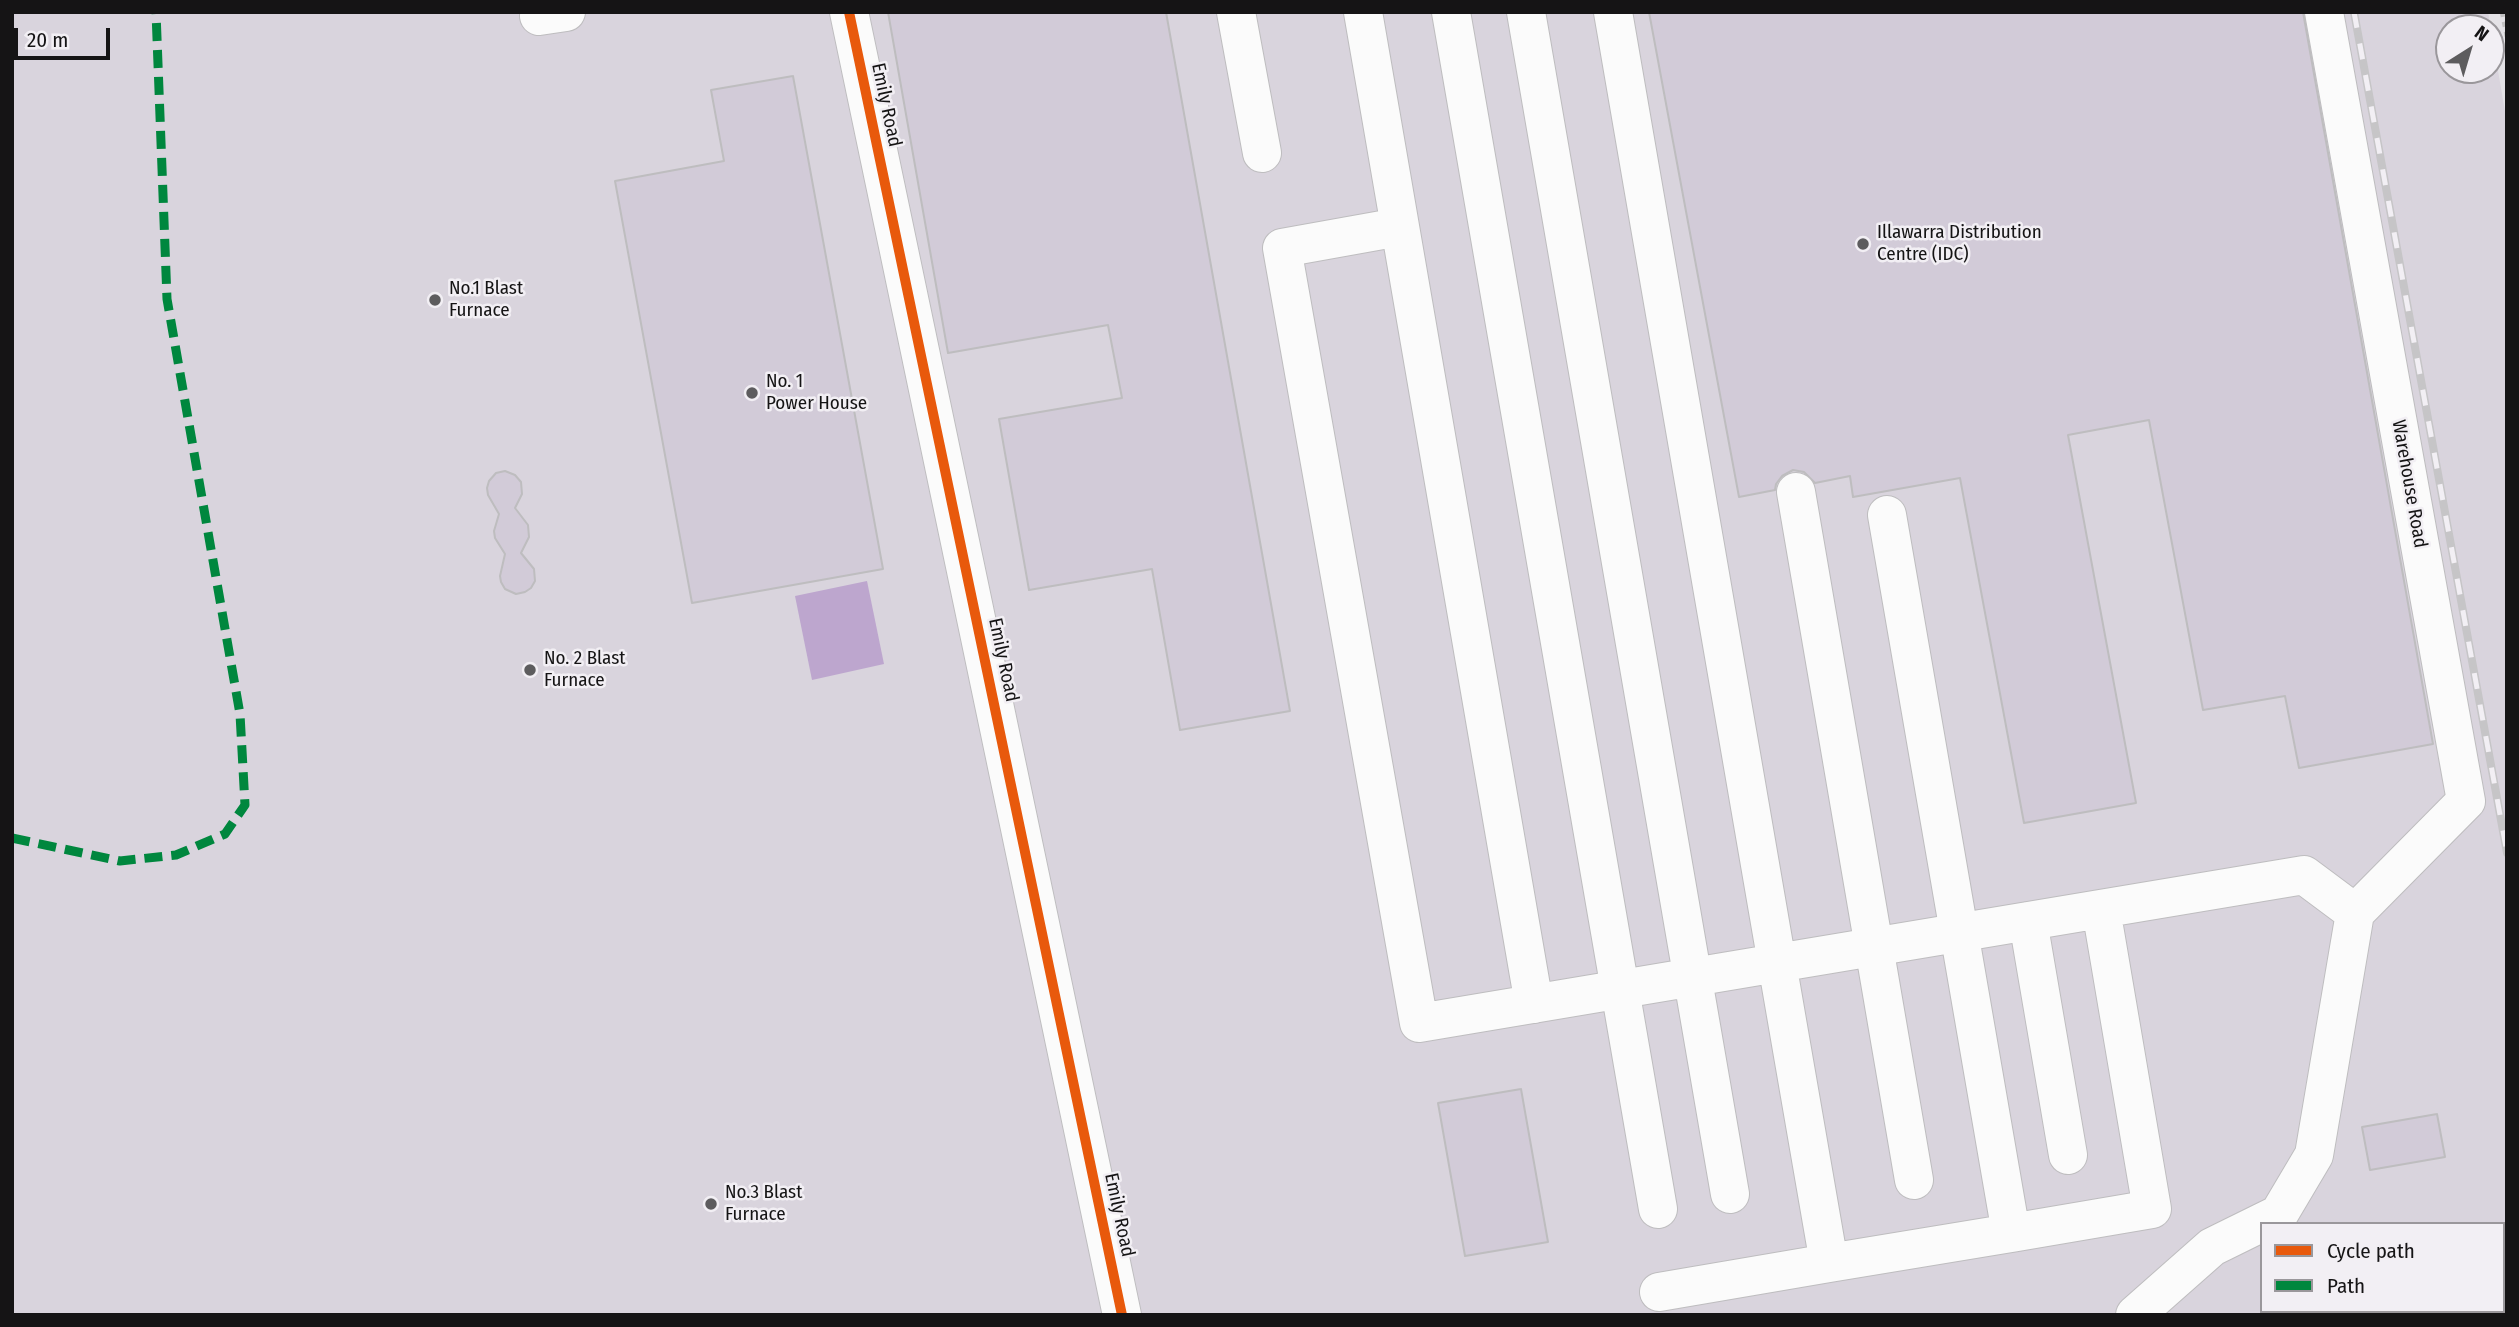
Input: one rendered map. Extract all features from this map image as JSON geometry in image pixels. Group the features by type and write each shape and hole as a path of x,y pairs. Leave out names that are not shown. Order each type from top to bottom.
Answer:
{"street":[{"name":"Emily Road","path":"849,12 1122,1315"},
{"path":"1236,12 1262,153"},
{"path":"1363,12 1534,1004"},
{"path":"1451,12 1658,1209"},
{"path":"1526,12 1730,1194"},
{"path":"1614,12 1829,1263"},
{"name":"Warehouse Road","path":"2324,12 2466,801 2354,913"},
{"path":"1399,227 1282,248 1419,1023 2304,875 2354,913 2314,1155 2279,1214 2263,1222"},
{"path":"1796,492 1914,1180"},
{"path":"1887,516 2011,1233"},
{"path":"1659,1292 2152,1209 2101,909"},
{"path":"2028,921 2068,1155"},
{"path":"2135,1315 2212,1247 2260,1223"}],"path":[{"path":"2502,12 2507,37"}],"shaded area":[{"path":"12,12 2488,12 2435,14 2435,84 2500,84 2507,123 2507,1315 12,1315"},
{"path":"867,581 884,664 812,680 795,596"}],"building":[{"path":"888,12 1166,12 1290,711 1180,730 1152,569 1029,590 999,419 1122,398 1108,325 948,353"},
{"path":"1649,12 2303,12 2433,744 2299,768 2285,696 2203,710 2149,420 2068,435 2136,803 2024,823 1960,478 1853,497 1850,476 1815,483 1804,472 1793,470 1782,476 1775,490 1739,497"},
{"name":"No. 1 Power House","path":"793,76 883,569 692,603 615,181 724,161 711,90"},
{"path":"505,471 515,475 521,482 522,494 515,508 528,525 529,537 521,553 534,569 535,581 531,588 516,594 505,589 501,582 505,554 495,538 494,531 499,514 487,488 496,473"},
{"path":"1521,1089 1548,1242 1465,1256 1438,1103"},
{"path":"2437,1114 2445,1157 2370,1170 2362,1127"}],"railway":[{"path":"2354,12 2507,853"}],"marked path":[{"path":"12,838 120,861 176,855 225,834 245,805 240,714 167,299 156,12"}],"cycle path":[{"path":"849,12 1122,1315"}],"place":[{"name":"Illawarra Distribution Centre (IDC)","path":"1863,244"},
{"name":"No.1 Blast Furnace","path":"435,300"},
{"name":"No. 1 Power House","path":"752,393"},
{"name":"No. 2 Blast Furnace","path":"530,670"},
{"name":"No.3 Blast Furnace","path":"711,1204"}]}
